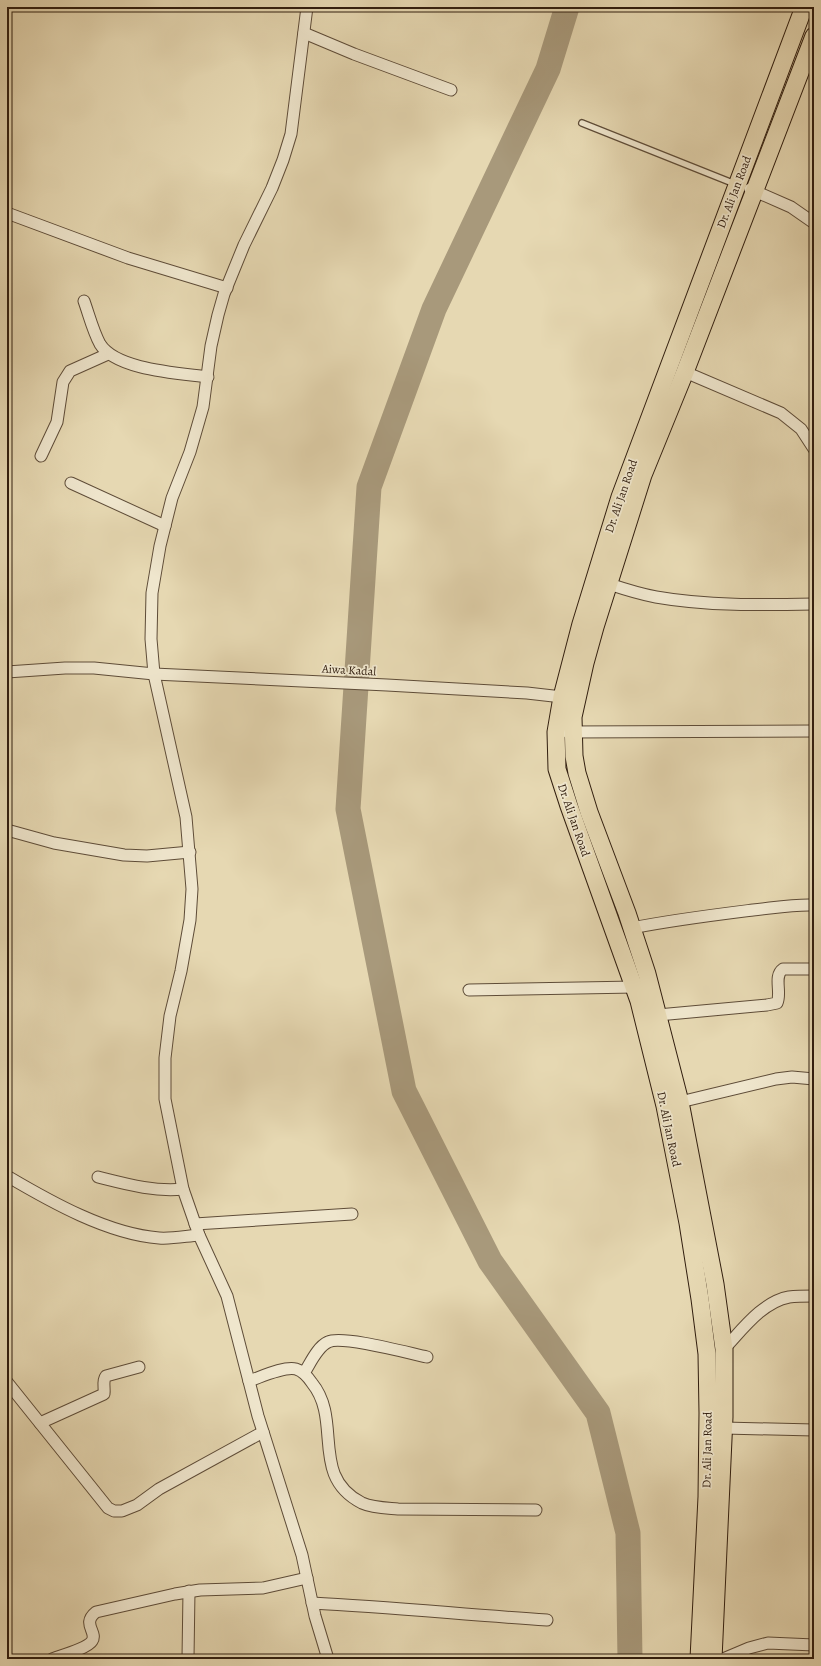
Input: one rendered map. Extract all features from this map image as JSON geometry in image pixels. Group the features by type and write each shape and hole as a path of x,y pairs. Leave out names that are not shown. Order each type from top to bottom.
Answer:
{"main road":[{"name":"Dr. Ali Jan Road","path":"699,1659 707,1490 708,1413 707,1354 700,1299 686,1215 665,1106 639,1001 566,798 557,768 556,732 562,697 581,624 620,497 804,7"},
{"name":"Dr. Ali Jan Road","path":"713,1659 724,1428 724,1349 715,1284 680,1102 648,974 605,852 589,812 577,773 574,756 573,717 589,649 642,475 685,372 814,36"}],"street":[{"path":"308,7 291,134 272,188 244,245 226,288 218,315 211,346 203,407 190,452 172,498 160,546 152,594 151,639 154,674 186,816 192,889 190,920 181,970 170,1016 165,1058 165,1099 183,1190 199,1235 227,1296 263,1432 302,1555 312,1603 328,1659"},
{"path":"304,33 354,54 451,90"},
{"path":"737,184 755,190 791,207 814,223"},
{"path":"7,213 128,258 226,288"},
{"path":"84,301 100,344 108,354 138,366 208,377"},
{"path":"41,456 57,422 64,382 70,371 108,354"},
{"path":"685,372 782,413 801,428 814,449"},
{"path":"71,483 165,526"},
{"path":"608,584 654,597 675,600 814,604"},
{"name":"Aiwa Kadal","path":"7,672 65,668 94,668 154,674 387,685 527,693 562,697"},
{"path":"556,732 814,731"},
{"path":"7,830 54,844 124,855 152,856 190,852"},
{"path":"632,928 666,921 732,912 814,905"},
{"path":"658,1015 777,1003 779,999 779,976 783,969 814,968"},
{"path":"469,990 635,987"},
{"path":"680,1102 776,1079 792,1077 814,1079"},
{"path":"98,1177 141,1188 183,1190"},
{"path":"9,1181 48,1200 125,1232 162,1238 199,1235"},
{"path":"195,1224 352,1214"},
{"path":"724,1349 753,1318 771,1303 789,1297 814,1296"},
{"path":"304,1373 321,1347 326,1342 331,1340 366,1344 427,1357"},
{"path":"40,1423 104,1394 104,1381 106,1376 139,1368"},
{"path":"249,1381 284,1369 296,1369 304,1373 315,1387 324,1407 328,1436 329,1459 333,1474 339,1484 363,1503 378,1507 398,1509 536,1510"},
{"path":"7,1382 108,1508 114,1511 122,1511 137,1505 159,1490 263,1432"},
{"path":"724,1428 814,1430"},
{"path":"52,1659 90,1644 94,1636 89,1625 91,1616 96,1612 190,1591 263,1588 307,1578"},
{"path":"188,1658 190,1591"},
{"path":"312,1603 384,1607 446,1614 547,1620"},
{"path":"723,1659 749,1648 768,1643 814,1644"}],"lane":[{"path":"582,123 737,184"}],"waterway":[{"path":"567,7 548,69 434,309 369,487 348,809 404,1091 490,1261 598,1413 628,1533 630,1659"}]}
